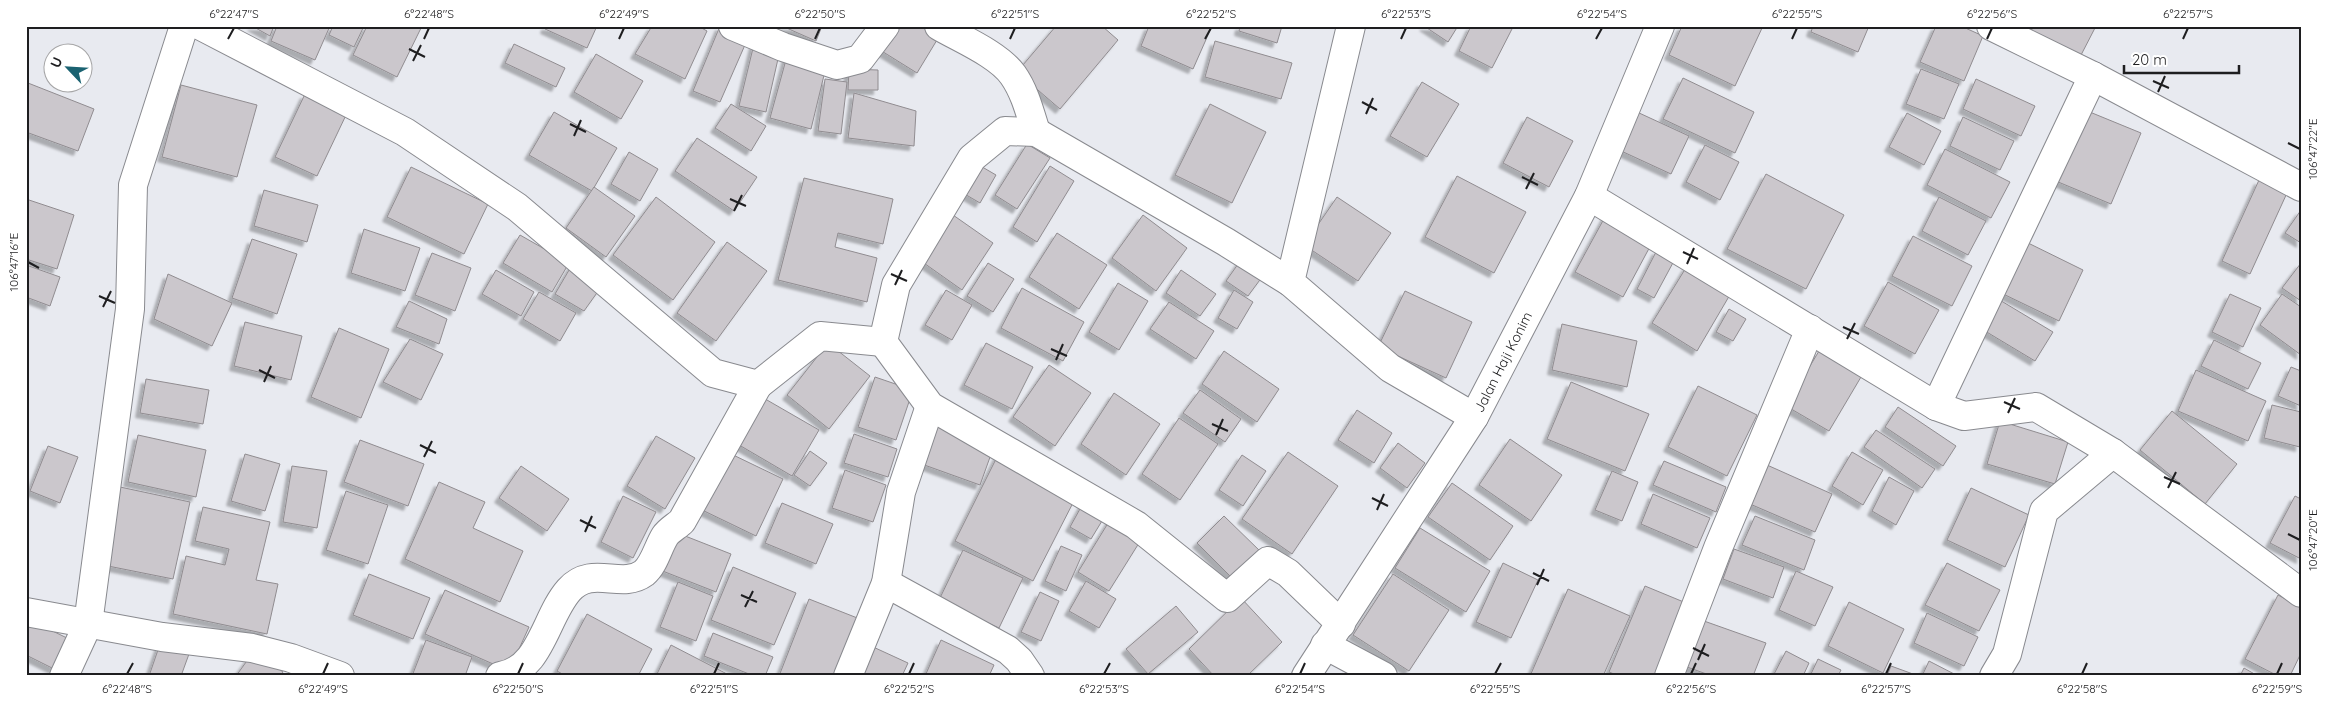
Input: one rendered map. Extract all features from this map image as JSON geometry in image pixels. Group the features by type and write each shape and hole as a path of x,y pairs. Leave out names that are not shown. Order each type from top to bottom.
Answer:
{"street":[{"path":"64,676 88,624 130,309 133,185 184,26"},
{"path":"201,26 405,132 517,207 713,373 758,385"},
{"path":"733,26 783,47 837,65 860,59 885,26"},
{"path":"939,26 999,61 1012,74 1023,91 1036,132"},
{"path":"1290,282 1352,26"},
{"name":"Jalan Haji Konim","path":"1306,676 1474,417 1588,196 1660,26"},
{"path":"1991,26 2093,76 2301,187"},
{"path":"1936,406 2093,76"},
{"path":"883,342 896,285 972,158 1005,131 1036,132 1226,242 1290,282 1390,368 1474,417"},
{"path":"1588,196 1936,406 1964,416 2036,407 2113,454 2301,593"},
{"path":"1669,676 1718,548 1810,329"},
{"path":"500,676 520,669 530,659 543,638 552,613 568,590 580,580 592,577 630,578 644,572 667,534 682,521 758,385 820,336 883,342 930,406 1136,525 1228,598 1268,561 1288,573 1333,634 1382,676"},
{"path":"848,676 886,583 901,492 930,406"},
{"path":"1994,676 2007,654 2044,511 2113,454"},
{"path":"886,583 1008,650 1019,660 1030,676"},
{"path":"26,612 162,637 252,648 290,658 340,676"}],"building":[{"path":"252,26 274,26 270,36"},
{"path":"277,26 330,26 315,60 271,41"},
{"path":"333,26 364,26 354,47 329,35"},
{"path":"367,26 422,26 397,77 353,55"},
{"path":"546,26 597,26 587,48 545,29"},
{"path":"652,26 698,26 707,31 685,79 635,54"},
{"path":"720,26 748,38 720,102 693,91"},
{"path":"782,26 822,26 816,41"},
{"path":"895,26 924,26 940,35 917,73 880,50"},
{"path":"1056,26 1102,26 1118,40 1060,109 1017,72"},
{"path":"1149,26 1212,26 1193,69 1141,46"},
{"path":"1240,26 1282,26 1277,43 1239,31"},
{"path":"1424,26 1458,26 1448,42"},
{"path":"1471,26 1513,27 1492,68 1459,51"},
{"path":"1682,26 1763,26 1735,86 1669,55"},
{"path":"1813,26 1869,26 1858,52 1811,32"},
{"path":"1936,26 1961,26 1983,36 1964,81 1920,62"},
{"path":"2021,26 2096,26 2080,57"},
{"path":"1215,41 1292,63 1281,99 1205,77"},
{"path":"514,44 565,68 556,87 505,63"},
{"path":"754,44 780,50 766,112 739,106"},
{"path":"596,54 643,81 621,119 574,92"},
{"path":"787,56 825,71 811,129 770,118"},
{"path":"849,69 878,70 878,90 848,90"},
{"path":"1921,69 1959,84 1944,119 1906,104"},
{"path":"1683,78 1754,112 1735,153 1663,119"},
{"path":"825,79 847,82 841,134 818,131"},
{"path":"1976,79 2035,106 2021,136 1963,109"},
{"path":"1422,82 1459,104 1427,157 1390,136"},
{"path":"28,83 42,89 42,92 51,92 94,109 78,151 26,132"},
{"path":"181,85 257,105 237,177 162,157"},
{"path":"854,93 916,111 914,146 848,138"},
{"path":"305,94 347,113 317,176 275,157"},
{"path":"731,104 766,126 751,151 715,128"},
{"path":"1210,104 1266,132 1232,203 1175,175"},
{"path":"2080,108 2141,133 2111,204 2051,179"},
{"path":"554,112 617,148 592,191 529,155"},
{"path":"1637,112 1689,136 1671,174 1619,150"},
{"path":"1907,113 1941,131 1924,165 1889,147"},
{"path":"1527,117 1573,141 1549,187 1503,163"},
{"path":"1963,117 2014,141 2000,170 1950,146"},
{"path":"697,138 757,177 734,211 675,171"},
{"path":"1027,144 1050,158 1017,209 995,195"},
{"path":"1705,145 1739,162 1720,200 1686,182"},
{"path":"1945,149 2010,182 1991,218 1927,185"},
{"path":"629,152 658,169 640,201 611,184"},
{"path":"972,161 996,175 980,203 956,189"},
{"path":"1050,166 1074,181 1037,242 1013,227"},
{"path":"411,167 488,204 464,254 387,217"},
{"path":"1766,174 1844,215 1806,289 1727,249"},
{"path":"1457,176 1526,212 1494,273 1425,237"},
{"path":"804,178 893,199 883,244 838,233 835,247 877,258 867,302 778,280"},
{"path":"2259,180 2287,193 2250,274 2222,261"},
{"path":"594,187 635,216 606,257 566,228"},
{"path":"264,190 318,205 307,242 254,226"},
{"path":"656,197 715,242 673,300 613,255"},
{"path":"1337,197 1391,233 1358,281 1304,245"},
{"path":"1939,197 1986,221 1968,255 1922,231"},
{"path":"26,199 74,215 57,269 26,259"},
{"path":"2301,210 2301,243 2285,233"},
{"path":"953,215 993,243 962,290 921,261"},
{"path":"1143,215 1187,248 1156,291 1112,258"},
{"path":"1606,215 1653,241 1623,297 1575,272"},
{"path":"364,229 420,248 405,291 351,273"},
{"path":"1057,233 1107,265 1079,309 1029,277"},
{"path":"520,235 569,263 552,292 503,263"},
{"path":"1913,236 1972,266 1952,306 1892,276"},
{"path":"252,239 297,254 277,314 232,298"},
{"path":"2022,240 2083,270 2059,321 1997,291"},
{"path":"727,242 767,271 716,341 677,313"},
{"path":"1657,250 1675,259 1654,298 1637,289"},
{"path":"432,253 471,268 455,311 415,295"},
{"path":"1243,257 1265,273 1248,296 1226,281"},
{"path":"988,263 1014,279 993,312 967,296"},
{"path":"2301,263 2301,301 2282,288"},
{"path":"26,265 60,277 50,306 26,297"},
{"path":"572,265 604,283 584,311 555,294"},
{"path":"1687,266 1731,293 1697,351 1652,323"},
{"path":"496,270 534,292 521,316 482,294"},
{"path":"1181,270 1216,294 1200,316 1166,293"},
{"path":"168,274 232,303 212,346 154,319"},
{"path":"1888,282 1939,310 1915,354 1864,326"},
{"path":"1118,283 1148,301 1119,350 1089,332"},
{"path":"1022,288 1084,322 1063,361 1001,328"},
{"path":"946,290 972,305 952,340 925,325"},
{"path":"1234,290 1253,302 1237,329 1218,318"},
{"path":"1405,291 1472,322 1446,378 1378,347"},
{"path":"539,292 576,313 560,341 523,319"},
{"path":"2230,294 2261,308 2243,347 2212,332"},
{"path":"2282,294 2301,307 2301,355 2260,325"},
{"path":"1998,299 2053,332 2035,361 1980,328"},
{"path":"409,301 447,319 439,344 396,327"},
{"path":"1169,302 1214,331 1196,359 1150,329"},
{"path":"1729,309 1746,319 1733,341 1716,332"},
{"path":"245,322 302,336 291,380 234,366"},
{"path":"1562,324 1637,341 1627,387 1552,370"},
{"path":"339,328 389,349 361,418 311,397"},
{"path":"410,339 443,354 421,400 383,382"},
{"path":"2214,340 2261,363 2248,389 2201,366"},
{"path":"828,343 870,376 829,429 787,395"},
{"path":"986,343 1033,367 1012,409 964,385"},
{"path":"1224,351 1279,389 1257,422 1202,384"},
{"path":"1819,351 1861,377 1829,431 1786,406"},
{"path":"1049,365 1091,393 1055,446 1013,417"},
{"path":"2291,367 2301,371 2301,406 2278,396"},
{"path":"2196,370 2266,401 2248,441 2178,411"},
{"path":"875,377 913,390 896,440 858,427"},
{"path":"146,379 209,390 203,424 140,413"},
{"path":"1571,382 1649,414 1625,471 1547,439"},
{"path":"1698,386 1757,415 1727,476 1668,447"},
{"path":"1200,390 1241,419 1225,442 1183,413"},
{"path":"1114,393 1160,424 1126,475 1081,444"},
{"path":"760,396 819,430 792,476 734,442"},
{"path":"2272,405 2301,412 2300,447 2264,438"},
{"path":"1898,407 1956,446 1943,466 1885,427"},
{"path":"1357,410 1392,433 1374,463 1338,440"},
{"path":"2172,411 2237,464 2205,504 2140,450"},
{"path":"1179,418 1218,444 1180,500 1142,474"},
{"path":"2000,421 2068,442 2055,484 1987,464"},
{"path":"929,424 994,446 980,485 916,462"},
{"path":"1876,430 1935,469 1922,488 1864,447"},
{"path":"854,434 897,449 888,477 844,463"},
{"path":"138,435 206,450 196,497 128,482"},
{"path":"656,436 695,458 665,509 627,486"},
{"path":"1510,439 1562,475 1531,521 1479,485"},
{"path":"360,440 424,464 408,506 344,482"},
{"path":"1398,443 1425,463 1407,488 1380,468"},
{"path":"48,446 78,457 60,503 30,491"},
{"path":"810,451 827,463 810,486 794,475"},
{"path":"727,452 783,479 756,536 700,509"},
{"path":"1288,452 1338,486 1292,554 1242,519"},
{"path":"1852,452 1883,470 1863,505 1832,486"},
{"path":"245,454 280,464 265,511 231,501"},
{"path":"998,455 1077,495 1033,581 955,541"},
{"path":"1242,455 1266,471 1243,506 1219,490"},
{"path":"1664,461 1726,487 1716,512 1653,485"},
{"path":"1767,465 1832,494 1815,532 1750,504"},
{"path":"292,466 327,471 317,528 283,522"},
{"path":"521,466 569,499 547,531 499,498"},
{"path":"845,470 886,485 873,522 832,508"},
{"path":"1612,471 1638,482 1622,521 1595,510"},
{"path":"1889,477 1914,491 1896,525 1872,511"},
{"path":"439,482 485,502 473,528 523,551 500,602 405,559"},
{"path":"1452,483 1513,526 1490,560 1428,517"},
{"path":"120,487 190,502 173,579 103,565"},
{"path":"1971,488 2029,515 2005,567 1947,540"},
{"path":"346,491 388,505 368,564 326,550"},
{"path":"1653,494 1710,518 1697,548 1641,524"},
{"path":"623,496 656,512 633,558 601,542"},
{"path":"2295,496 2301,499 2301,559 2270,543"},
{"path":"1086,498 1108,511 1091,539 1070,527"},
{"path":"782,503 833,524 816,564 765,543"},
{"path":"203,507 270,522 256,580 278,584 267,634 173,614 186,556 225,565 229,549 195,541"},
{"path":"1113,515 1144,535 1109,591 1078,572"},
{"path":"1224,516 1261,552 1234,580 1197,543"},
{"path":"1755,516 1815,540 1804,570 1742,545"},
{"path":"1420,528 1490,571 1466,612 1395,568"},
{"path":"675,532 731,554 716,592 660,570"},
{"path":"1061,546 1082,555 1066,591 1045,581"},
{"path":"1734,549 1784,567 1773,598 1723,579"},
{"path":"963,550 1023,578 999,628 939,600"},
{"path":"1503,563 1538,580 1511,638 1476,622"},
{"path":"1947,563 2000,590 1979,631 1925,605"},
{"path":"733,567 796,593 774,645 711,620"},
{"path":"1796,571 1833,587 1815,626 1779,610"},
{"path":"369,574 430,598 413,639 353,615"},
{"path":"1393,574 1449,610 1409,671 1353,635"},
{"path":"1086,581 1116,599 1099,628 1069,611"},
{"path":"678,582 713,596 696,641 660,627"},
{"path":"1645,586 1691,605 1661,676 1619,676 1609,672"},
{"path":"1568,589 1630,616 1603,676 1530,676"},
{"path":"445,590 529,627 509,671 425,634"},
{"path":"1040,592 1059,601 1041,641 1021,632"},
{"path":"2278,595 2301,607 2301,653 2290,676 2278,676 2245,659"},
{"path":"1241,598 1282,642 1247,676 1214,676 1189,649"},
{"path":"809,599 865,621 844,676 779,676"},
{"path":"1849,602 1904,629 1883,673 1828,646"},
{"path":"1176,606 1198,632 1148,674 1126,649"},
{"path":"1927,613 1978,637 1964,666 1914,643"},
{"path":"587,614 652,649 638,676 566,676 557,671"},
{"path":"26,618 69,639 54,669 26,655"},
{"path":"1704,621 1766,643 1753,676 1712,676 1687,667"},
{"path":"713,633 773,657 765,676 754,676 704,656"},
{"path":"426,640 472,657 465,676 412,676"},
{"path":"941,640 994,665 989,676 925,676"},
{"path":"160,644 189,654 181,676 149,676"},
{"path":"671,645 727,674 727,676 656,676"},
{"path":"871,646 908,663 902,676 858,676"},
{"path":"254,651 283,672 280,676 236,676"},
{"path":"1786,651 1809,663 1803,676 1773,676"},
{"path":"1818,659 1841,670 1838,676 1810,676"},
{"path":"1929,661 1958,676 1922,676"},
{"path":"1891,666 1913,674 1912,676 1887,676"},
{"path":"2244,668 2258,676 2240,676"}]}
